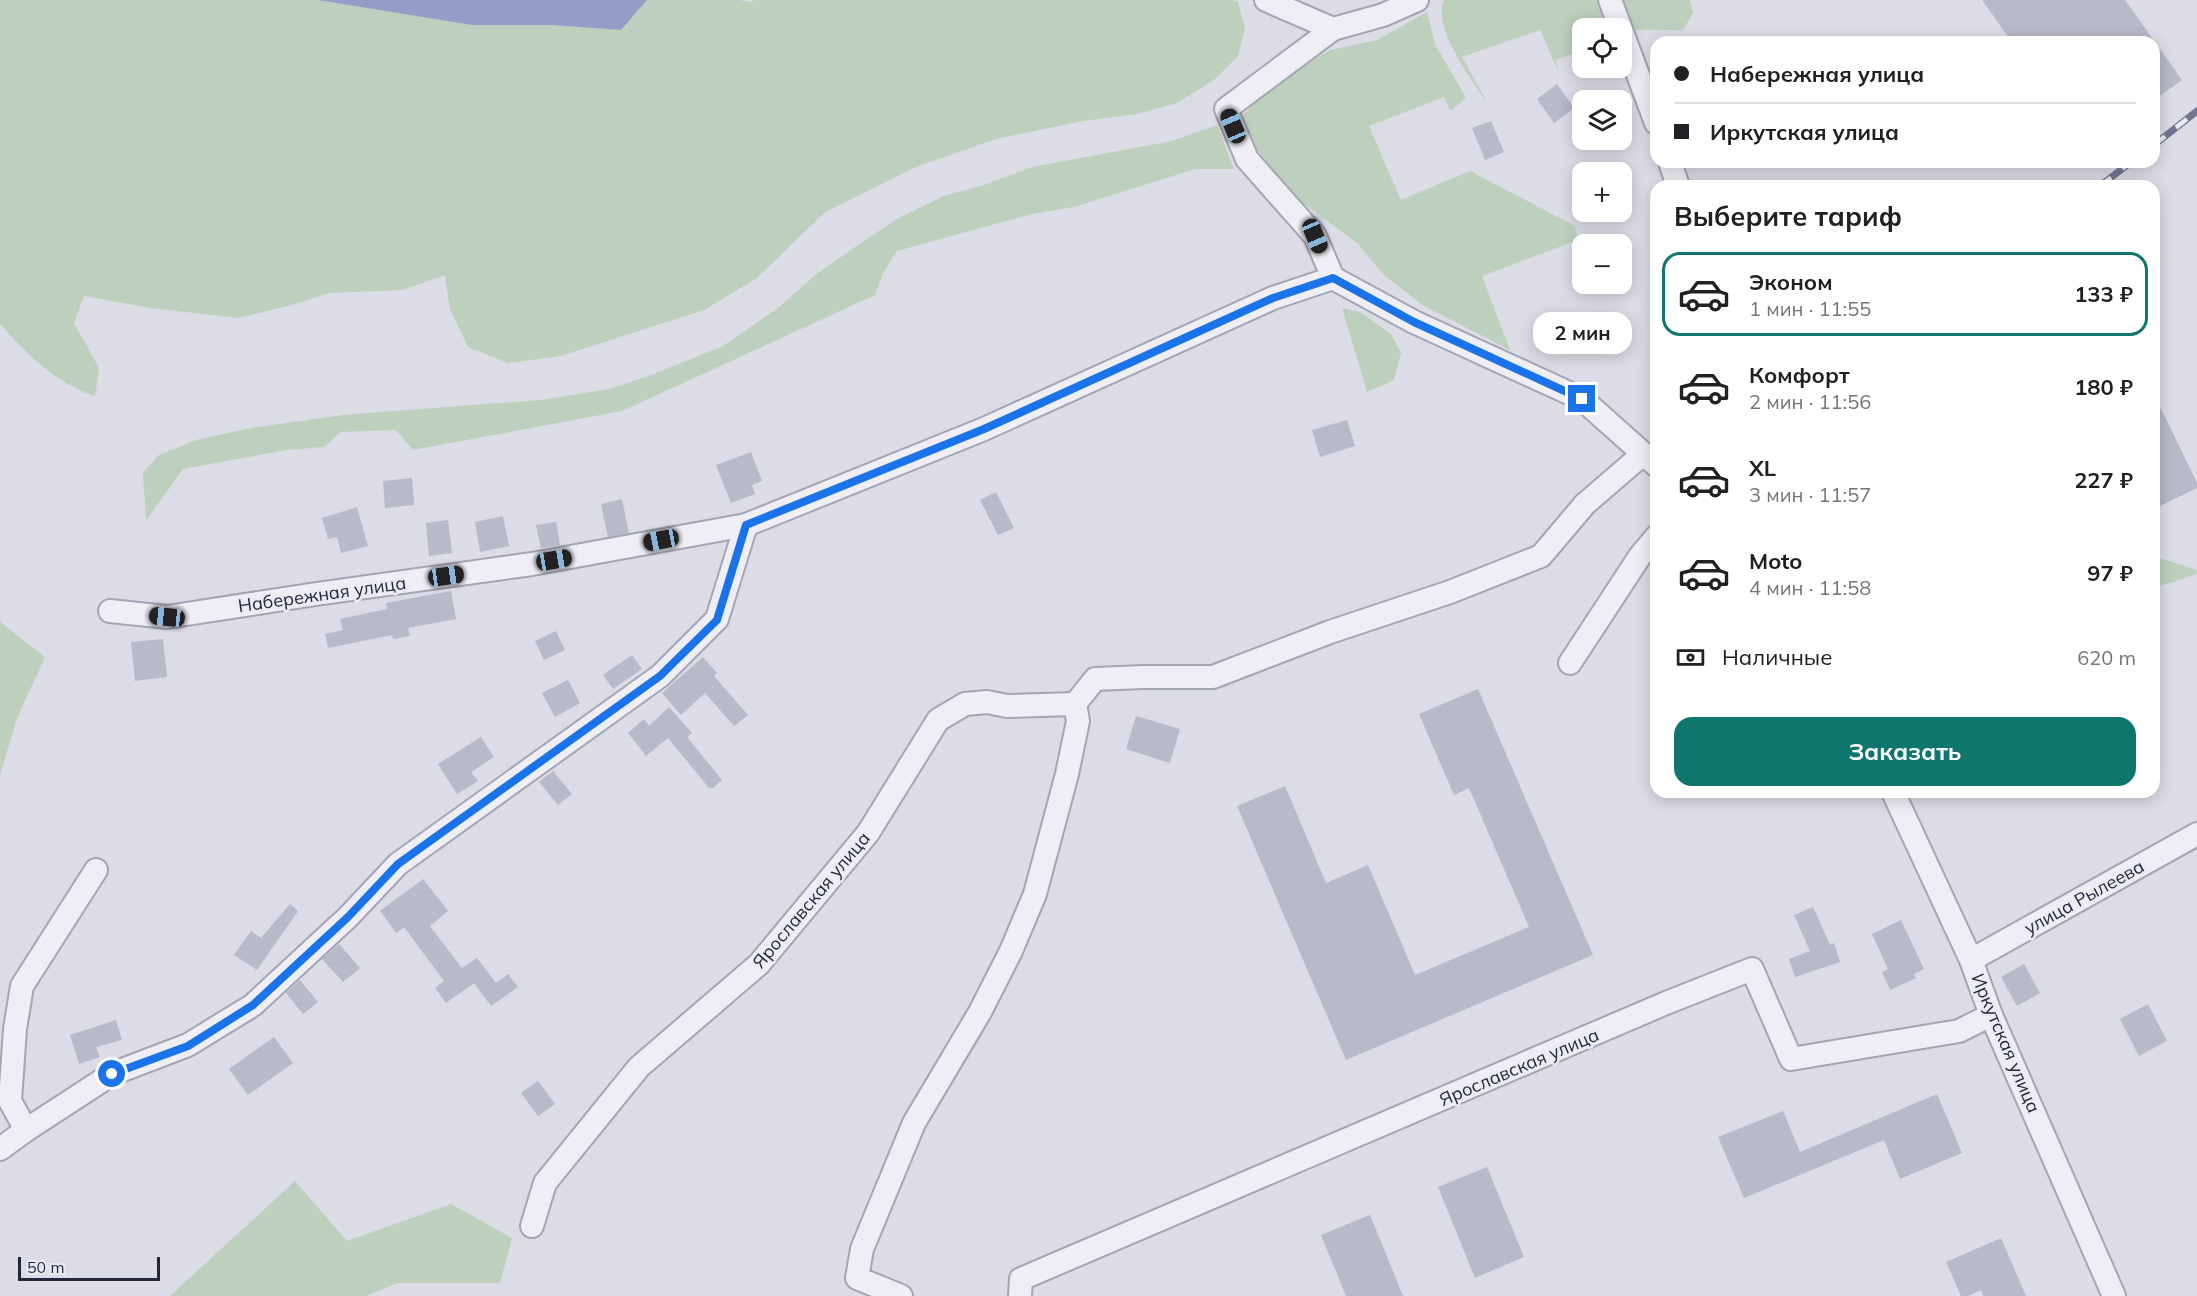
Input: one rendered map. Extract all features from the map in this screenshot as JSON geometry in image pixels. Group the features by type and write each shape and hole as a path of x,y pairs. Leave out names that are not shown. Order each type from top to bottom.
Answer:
{"street":[{"path":"1266,0 1333,29"},
{"path":"901,1296 858,1278 862,1249 914,1123 980,1012 1011,951 1035,894 1059,805 1078,721 1075,704 1095,679 1213,677 1330,632 1450,592 1541,556 1585,504 1650,459 1582,399 1414,322 1333,278 1315,236 1247,159 1226,109 1333,29 1383,15 1417,0"},
{"path":"1610,0 1650,107"},
{"name":"Набережная улица","path":"110,611 167,617 532,564 746,525 984,429 1273,298 1333,278"},
{"path":"0,1149 112,1074 188,1046 253,1005 348,917 398,864 660,676 717,620 746,525"},
{"path":"1570,663 1650,544"},
{"name":"Ярославская улица","path":"532,1226 544,1184 639,1067 759,964 868,833 938,720 965,704 987,702 1007,706 1075,704"},
{"name":"Иркутская улица","path":"1896,798 1971,960 1991,1015 2114,1296"},
{"name":"улица Рылеева","path":"1971,960 2197,834"},
{"path":"26,1130 10,1101 15,1029 22,986 96,870"},
{"name":"Ярославская улица","path":"1020,1296 1021,1279 1666,1003 1752,969 1791,1059 1959,1031 1991,1015"}],"green space":[{"path":"0,0 318,0 373,8 621,30 647,0 751,2 754,0 1232,0 1238,2 1245,29 1238,56 1214,80 1177,103 1137,114 1083,121 996,139 916,167 825,212 757,278 704,310 561,356 508,363 468,347 450,309 445,275 403,290 330,293 238,318 151,308 84,296 74,323 99,368 95,396 54,375 31,357 0,324"},
{"path":"1444,0 1604,0 1610,18 1572,18 1572,54 1556,60 1558,71 1540,30 1462,57 1488,104 1448,39 1442,12"},
{"path":"1621,0 1690,0 1693,13 1683,30 1635,30 1632,18 1629,18"},
{"path":"1427,12 1435,44 1466,98 1450,111 1444,97 1369,126 1401,200 1470,171 1575,226 1577,234 1572,234 1572,242 1482,276 1510,350 1424,306 1385,276 1357,243 1289,193 1254,145 1241,117 1273,85 1330,50 1377,40"},
{"path":"1217,125 1234,169 1195,169 1074,207 1032,214 897,251 883,273 875,295 622,411 413,450 396,430 341,432 324,447 286,450 183,469 146,521 143,473 159,455 196,440 251,428 343,415 541,400 610,389 723,346 778,308 814,276 858,245 897,219 944,196 984,185 1032,167 1172,141"},
{"path":"1342,308 1360,312 1391,334 1401,353 1394,380 1367,392"},
{"path":"2160,559 2197,570 2197,574 2160,586"},
{"path":"0,622 45,657 17,718 0,775"},
{"path":"295,1181 347,1241 451,1204 512,1238 500,1283 397,1283 366,1296 170,1296"}],"water":[{"path":"318,0 647,0 621,30 553,25 472,25"}],"building":[{"path":"1982,0 2125,0 2151,36 2008,36"},
{"path":"2160,49 2182,80 2160,96"},
{"path":"1557,84 1572,105 1572,110 1554,123 1537,99"},
{"path":"1491,121 1504,152 1485,160 1472,128"},
{"path":"2160,406 2197,483 2197,488 2160,506"},
{"path":"1347,420 1355,446 1320,457 1312,430"},
{"path":"751,452 762,481 752,485 755,494 731,503 716,465"},
{"path":"412,478 414,505 385,508 383,481"},
{"path":"996,492 1014,528 998,535 980,500"},
{"path":"622,499 629,533 608,537 601,504"},
{"path":"357,507 368,546 341,553 337,537 328,539 322,518"},
{"path":"503,516 509,546 480,552 475,522"},
{"path":"448,520 452,553 429,556 426,523"},
{"path":"556,522 560,545 541,548 536,525"},
{"path":"451,591 456,619 408,628 410,636 393,639 392,635 328,648 325,634 343,630 340,619 387,609 386,603"},
{"path":"556,631 565,650 544,660 535,641"},
{"path":"163,639 167,677 135,681 131,642"},
{"path":"632,655 642,669 613,689 603,675"},
{"path":"703,657 717,673 714,676 748,715 734,726 705,693 681,715 662,693"},
{"path":"568,680 580,703 555,717 542,693"},
{"path":"1478,689 1593,955 1346,1060 1237,806 1285,786 1326,883 1368,865 1415,975 1529,927 1469,788 1454,795 1419,714"},
{"path":"669,707 692,733 687,737 722,780 713,788 709,788 668,738 646,756 628,733 644,719 649,726"},
{"path":"1136,716 1180,729 1170,763 1126,749"},
{"path":"481,737 494,757 471,772 478,781 457,794 438,764"},
{"path":"553,771 572,794 558,805 539,782"},
{"path":"423,879 448,911 430,926 462,968 477,958 496,983 508,974 518,987 491,1006 474,983 446,1003 435,988 444,981 404,927 396,933 380,911"},
{"path":"290,904 298,911 257,970 234,955 251,931 261,938"},
{"path":"1813,907 1830,945 1834,943 1840,962 1795,977 1789,959 1810,951 1794,915"},
{"path":"1901,920 1924,969 1914,974 1916,978 1890,990 1882,972 1888,969 1872,934"},
{"path":"339,944 360,968 343,982 322,959"},
{"path":"2024,964 2040,993 2017,1006 2001,977"},
{"path":"300,980 318,1002 303,1014 286,993"},
{"path":"2148,1004 2167,1041 2139,1056 2120,1019"},
{"path":"116,1020 122,1040 96,1047 100,1057 79,1064 70,1035"},
{"path":"274,1037 293,1063 248,1095 229,1069"},
{"path":"538,1081 555,1104 538,1116 521,1093"},
{"path":"1937,1094 1962,1153 1900,1179 1884,1140 1744,1198 1718,1137 1783,1111 1800,1152"},
{"path":"1487,1167 1524,1257 1475,1278 1438,1187"},
{"path":"1370,1215 1403,1296 1346,1296 1321,1235"},
{"path":"2001,1238 2026,1296 1983,1296 1981,1290 1968,1296 1961,1296 1946,1262"}],"railway":[{"path":"2160,140 2197,111"},
{"path":"2108,180 2123,168"}],"route":[{"path":"112,1074 188,1046 253,1005 348,917 398,864 660,676 717,620 746,525 984,429 1273,298 1333,278 1414,322 1582,399"}]}
